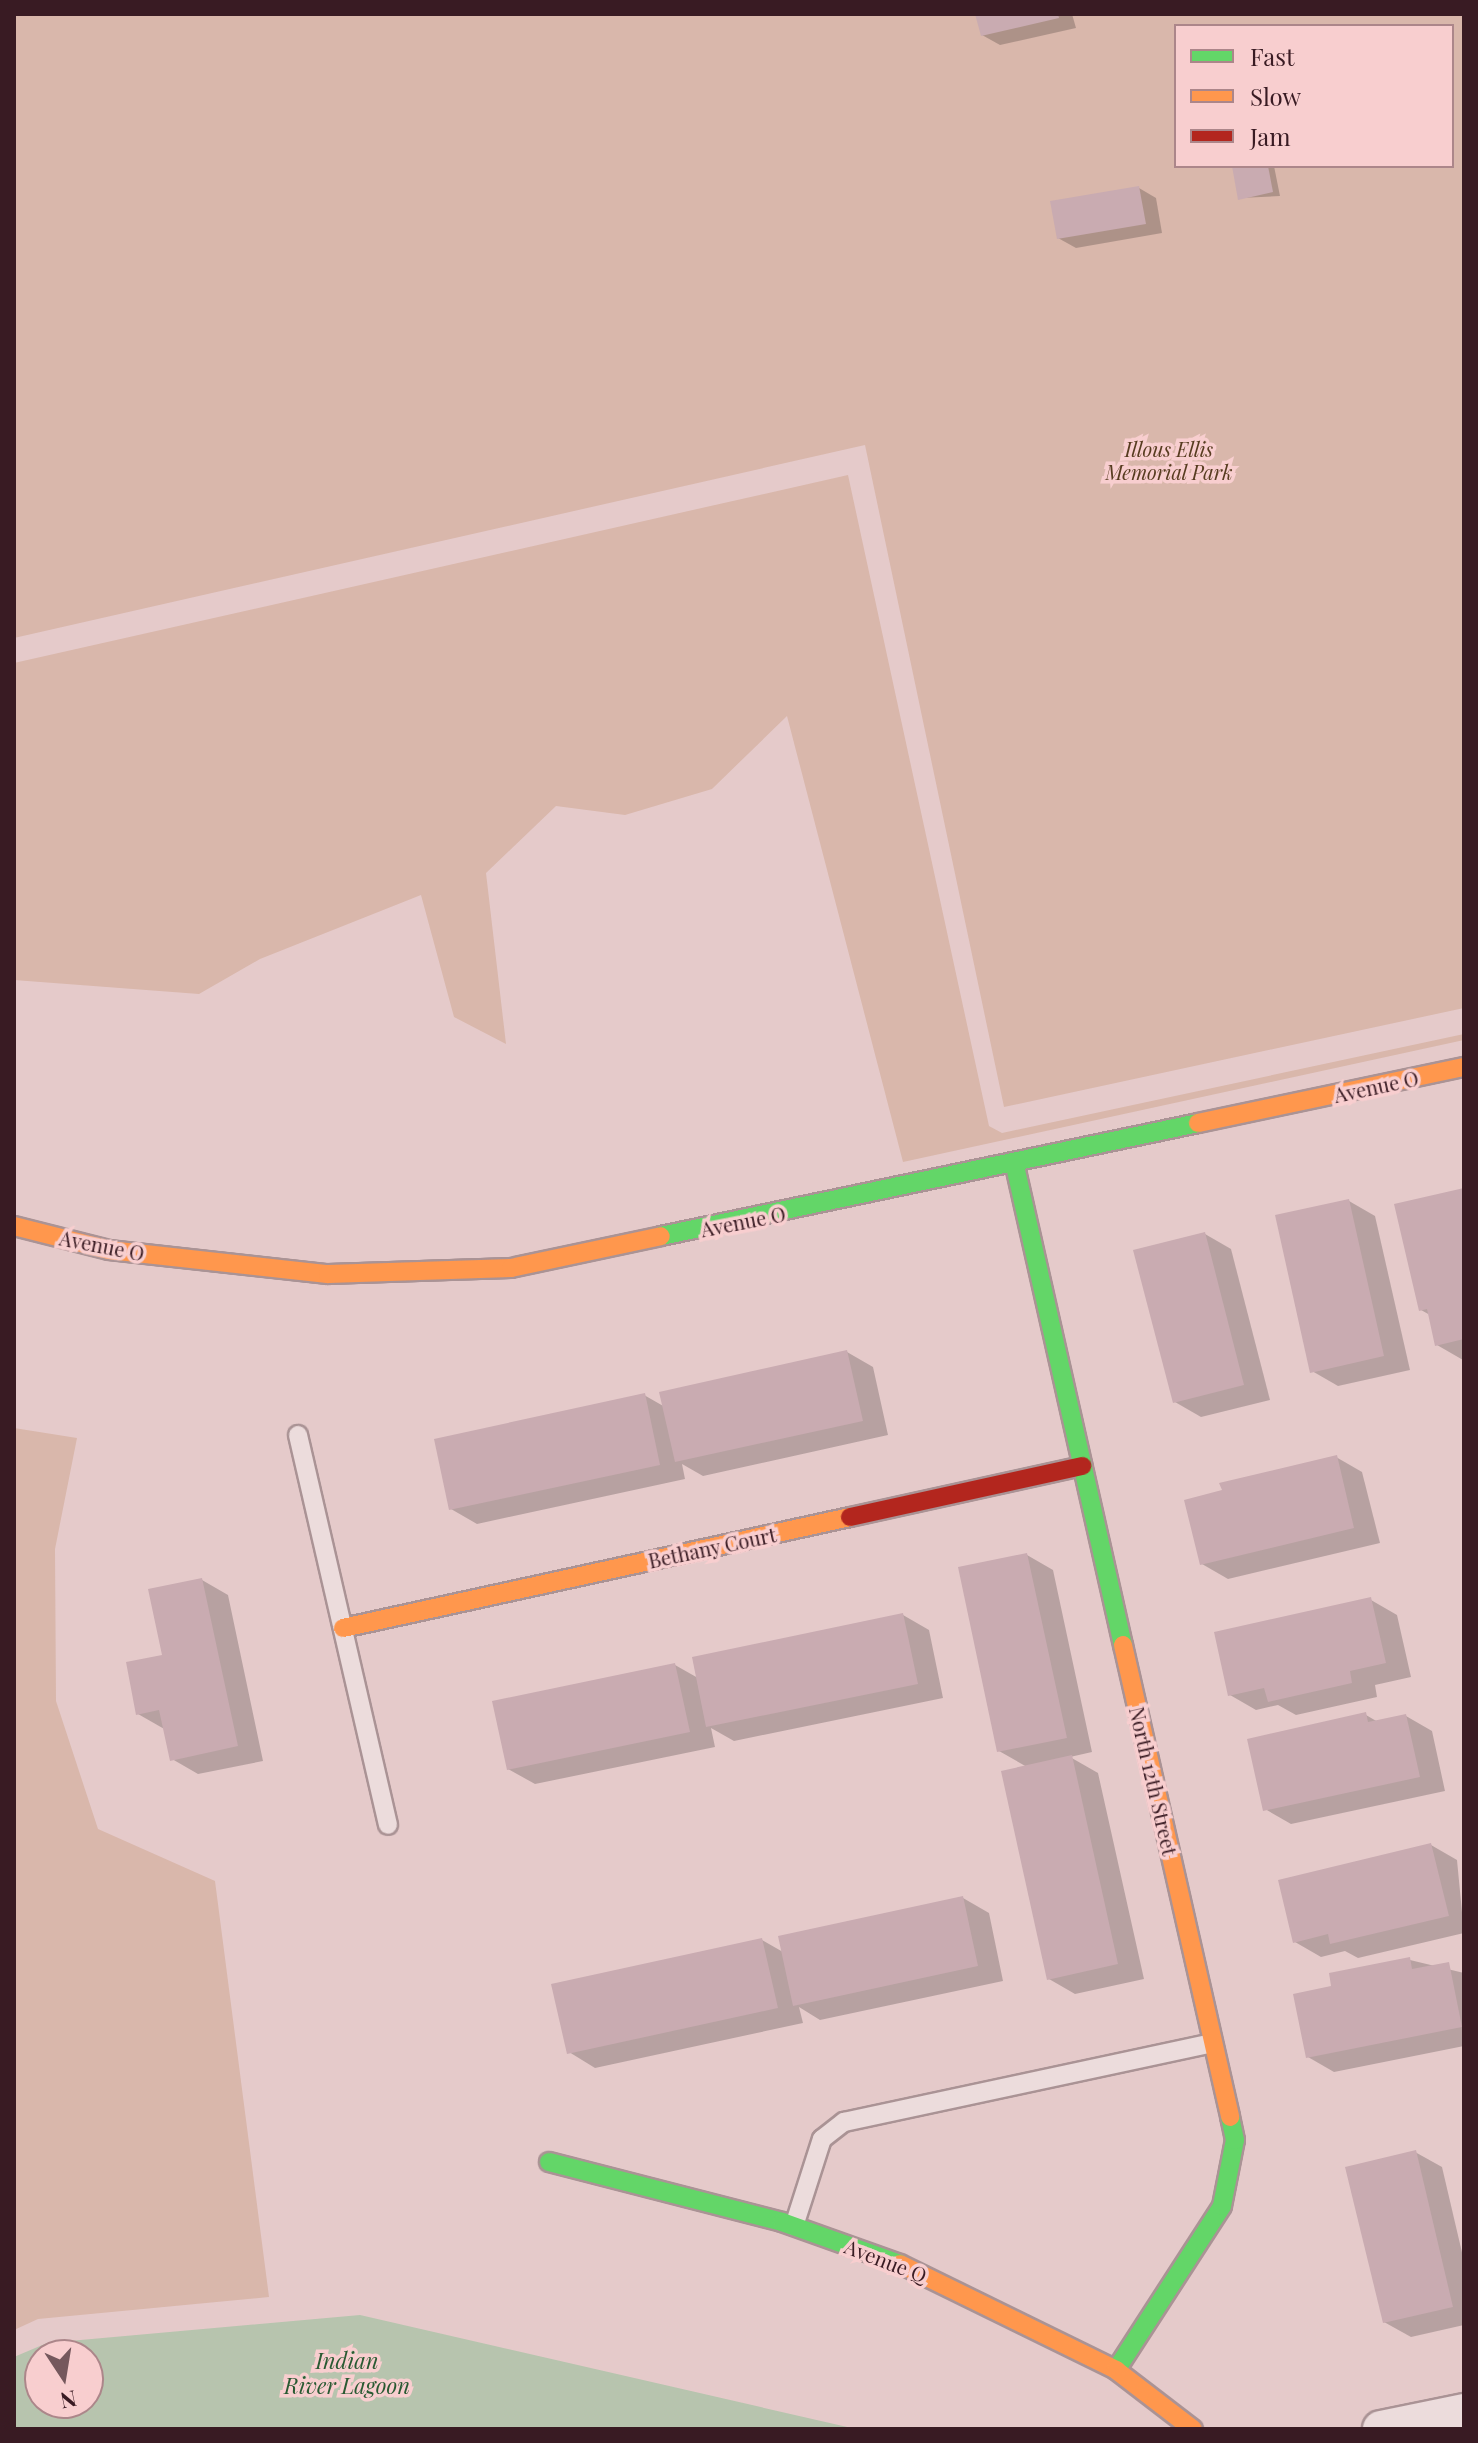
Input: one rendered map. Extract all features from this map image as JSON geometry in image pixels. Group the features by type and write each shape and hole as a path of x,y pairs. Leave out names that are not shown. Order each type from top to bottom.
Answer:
{"street":[{"name":"Avenue O","path":"14,1226 109,1250 328,1274 511,1268 1015,1166 1464,1067"},
{"name":"North 12th Street","path":"1015,1166 1235,2140 1222,2206 1116,2370"},
{"name":"Bethany Court","path":"343,1628 1082,1466"},
{"name":"Avenue Q","path":"549,2162 794,2226 917,2270 1116,2370 1193,2429"},
{"path":"1381,2429 1464,2412"}],"lane":[{"path":"298,1435 388,1825"},
{"path":"794,2226 822,2139 844,2122 1213,2043"}],"green space":[{"name":"Illous Ellis Memorial Park","path":"14,14 1464,14 1464,1008 1004,1107 865,445 14,638"},
{"path":"848,475 989,1126 1002,1133 1464,1034 1464,1040 903,1162 787,716 712,789 625,815 556,806 486,873 506,1044 454,1017 421,895 260,959 199,994 14,980 14,663"},
{"path":"14,1428 77,1438 55,1549 56,1701 98,1829 215,1881 269,2297 38,2319 14,2330"}],"water":[{"name":"Indian River Lagoon","path":"360,2315 856,2429 14,2429 14,2357 24,2353 24,2419 104,2419 104,2339 92,2339"}],"building":[{"path":"975,14 1058,14 1059,18 981,36"},
{"path":"1232,168 1268,168 1273,192 1238,200"},
{"path":"1139,186 1146,224 1057,239 1050,201"},
{"path":"1464,1188 1464,1339 1435,1346 1427,1309 1419,1311 1394,1204"},
{"path":"1349,1199 1384,1356 1310,1373 1275,1215"},
{"path":"1205,1232 1244,1385 1173,1403 1133,1250"},
{"path":"847,1350 863,1421 675,1462 659,1392"},
{"path":"645,1393 660,1465 449,1510 434,1439"},
{"path":"1337,1455 1354,1528 1200,1565 1184,1500 1222,1490 1219,1483"},
{"path":"1027,1553 1067,1738 997,1752 958,1567"},
{"path":"202,1578 238,1746 170,1761 159,1710 136,1715 126,1662 162,1655 148,1589"},
{"path":"1371,1597 1386,1663 1350,1671 1352,1683 1268,1702 1264,1688 1228,1696 1214,1632"},
{"path":"903,1613 918,1684 706,1727 692,1657"},
{"path":"675,1663 690,1732 507,1770 492,1701"},
{"path":"1366,1712 1368,1722 1406,1714 1420,1777 1263,1811 1247,1739"},
{"path":"1072,1755 1118,1964 1047,1980 1001,1771"},
{"path":"1431,1843 1449,1916 1330,1944 1328,1934 1293,1943 1278,1880"},
{"path":"963,1896 978,1966 793,2006 778,1936"},
{"path":"762,1938 778,2008 567,2054 551,1984"},
{"path":"1410,1957 1412,1969 1449,1962 1462,2027 1306,2058 1293,1994 1331,1986 1329,1973"},
{"path":"1416,2150 1453,2307 1383,2323 1345,2167"}],"traffic: fast":[{"path":"661,1236 1198,1123"},
{"path":"1015,1166 1123,1645"},
{"path":"1116,2370 1222,2206 1235,2140 1230,2117"},
{"path":"549,2162 782,2222 900,2264"}],"traffic: slow":[{"path":"1198,1123 1464,1067"},
{"path":"14,1226 109,1250 328,1274 511,1268 661,1236"},
{"path":"343,1628 850,1517"},
{"path":"1123,1645 1230,2117"},
{"path":"900,2264 1116,2370 1193,2429"}],"traffic: jam":[{"path":"850,1517 1082,1466"}]}
